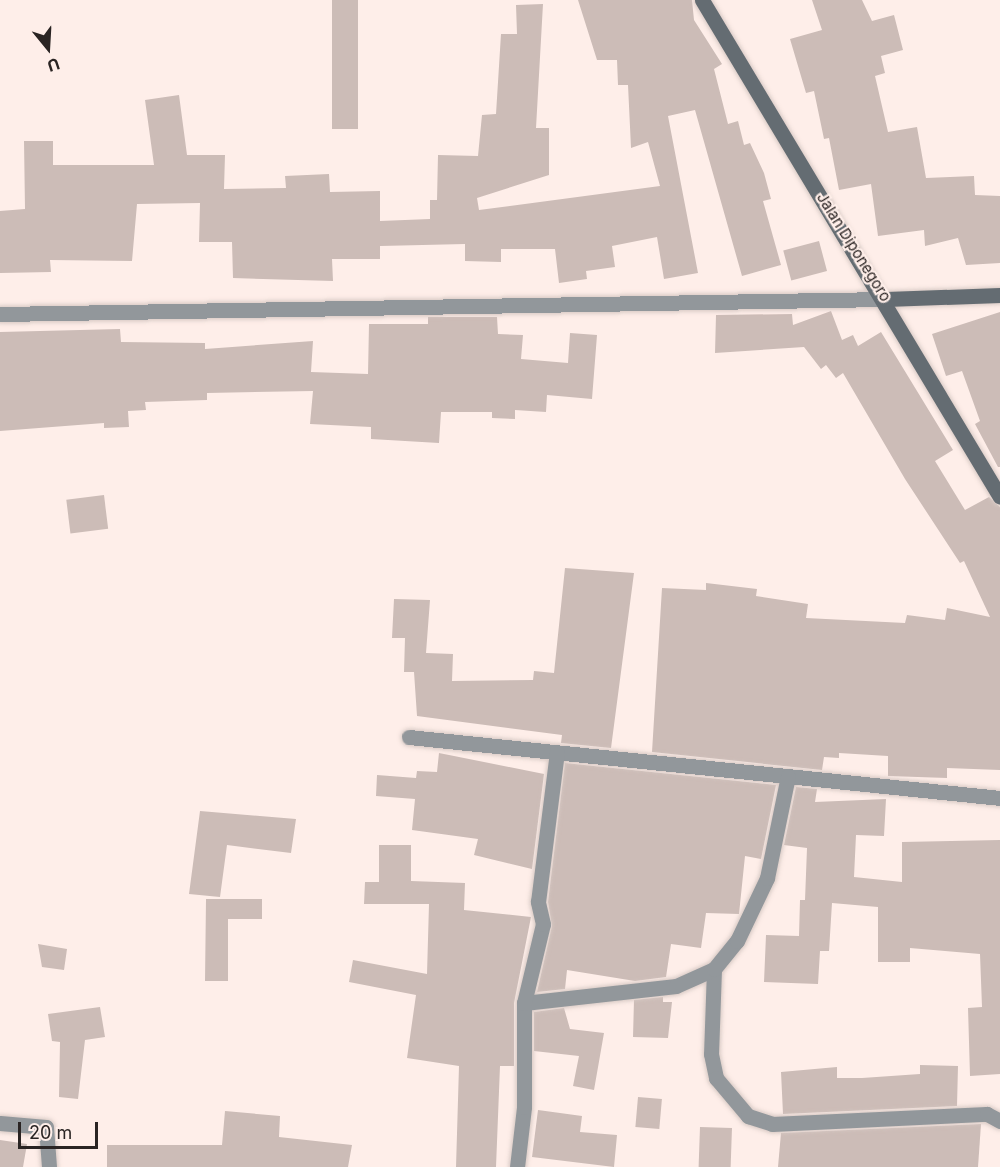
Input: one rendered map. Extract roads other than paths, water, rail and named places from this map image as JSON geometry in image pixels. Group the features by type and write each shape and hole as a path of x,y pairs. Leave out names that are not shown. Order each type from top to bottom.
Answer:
{"main road":[{"name":"Jalan Diponegoro","path":"702,0 886,299 1000,497"},
{"path":"886,299 1000,295"}],"street":[{"path":"0,314 886,299"},
{"path":"410,737 1000,798"},
{"path":"518,1167 524,1107 524,1003 543,924 538,902 556,753"},
{"path":"524,1003 676,986 714,969 737,941 767,878 788,776"},
{"path":"714,969 711,1054 716,1078 748,1116 772,1124 987,1114 1000,1121"},
{"path":"0,1123 46,1127 49,1167"}]}
